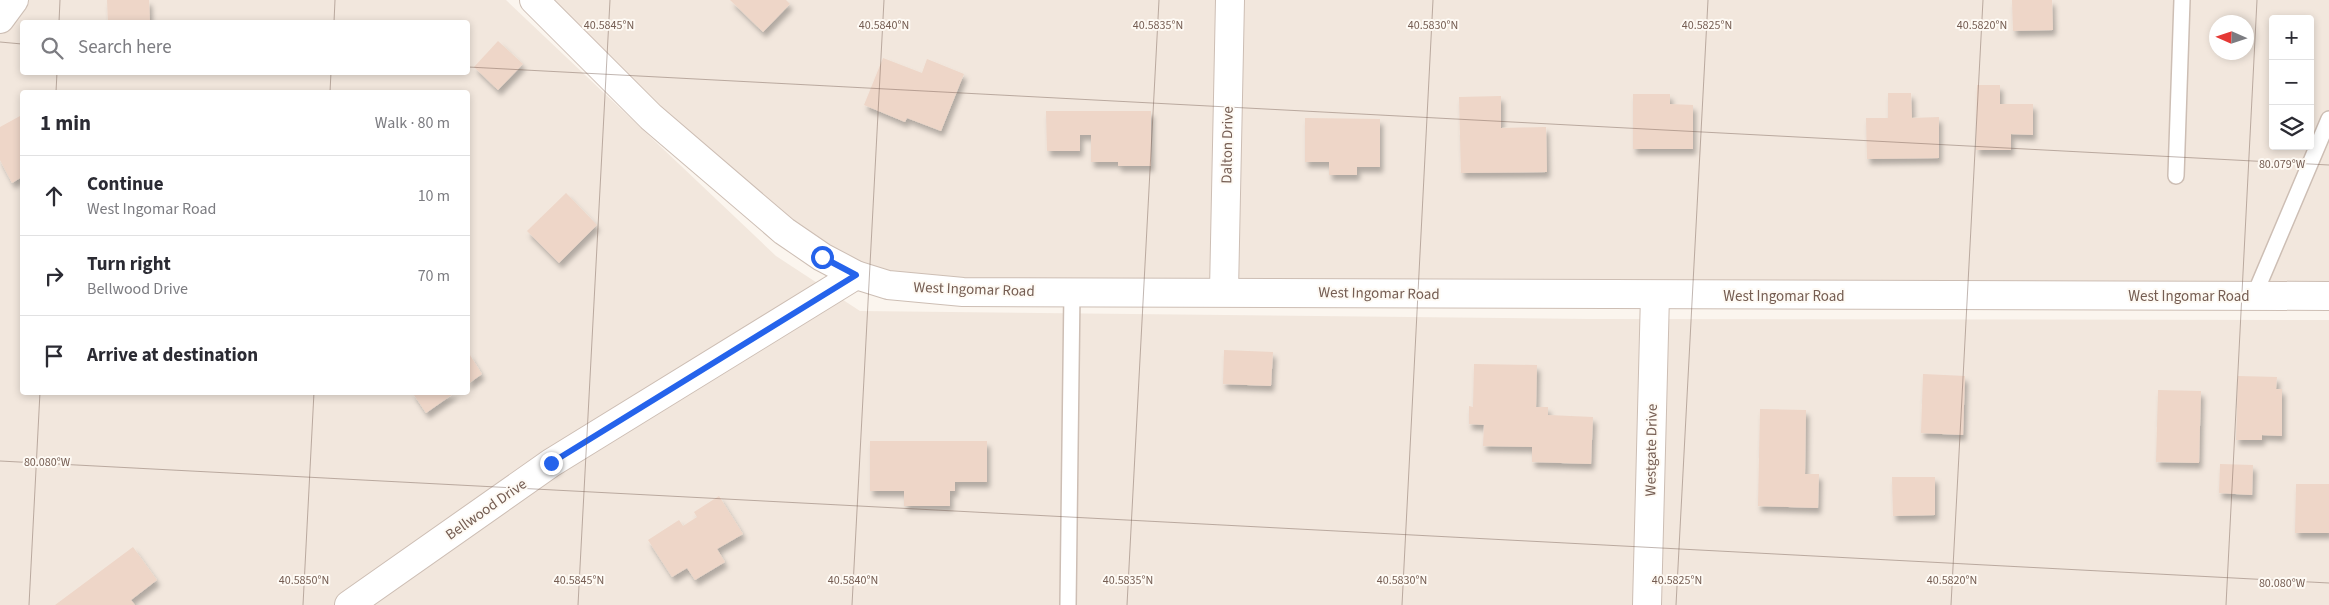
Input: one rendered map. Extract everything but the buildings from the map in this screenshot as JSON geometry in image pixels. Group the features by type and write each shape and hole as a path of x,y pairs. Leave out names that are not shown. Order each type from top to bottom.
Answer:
{"street":[{"path":"0,19 14,0"},
{"name":"West Ingomar Road","path":"534,0 651,117 784,231 822,257 856,275 888,285 963,292 1224,291 1655,296 2329,296"},
{"name":"Dalton Drive","path":"1224,291 1230,0"},
{"name":"Bellwood Drive","path":"348,605 551,463 856,275"},
{"name":"Westgate Drive","path":"1646,605 1655,296"}],"lane":[{"path":"2176,176 2182,0"},
{"path":"2254,296 2323,146 2329,119"},
{"path":"1068,605 1072,291"}],"shaded area":[{"path":"0,0 506,0 776,256 860,311 1588,319 2329,320 2329,605 0,605"},
{"path":"534,0 2329,0 2329,296 1224,291 856,275"}],"route":[{"path":"551,463 856,275 822,257"}]}
